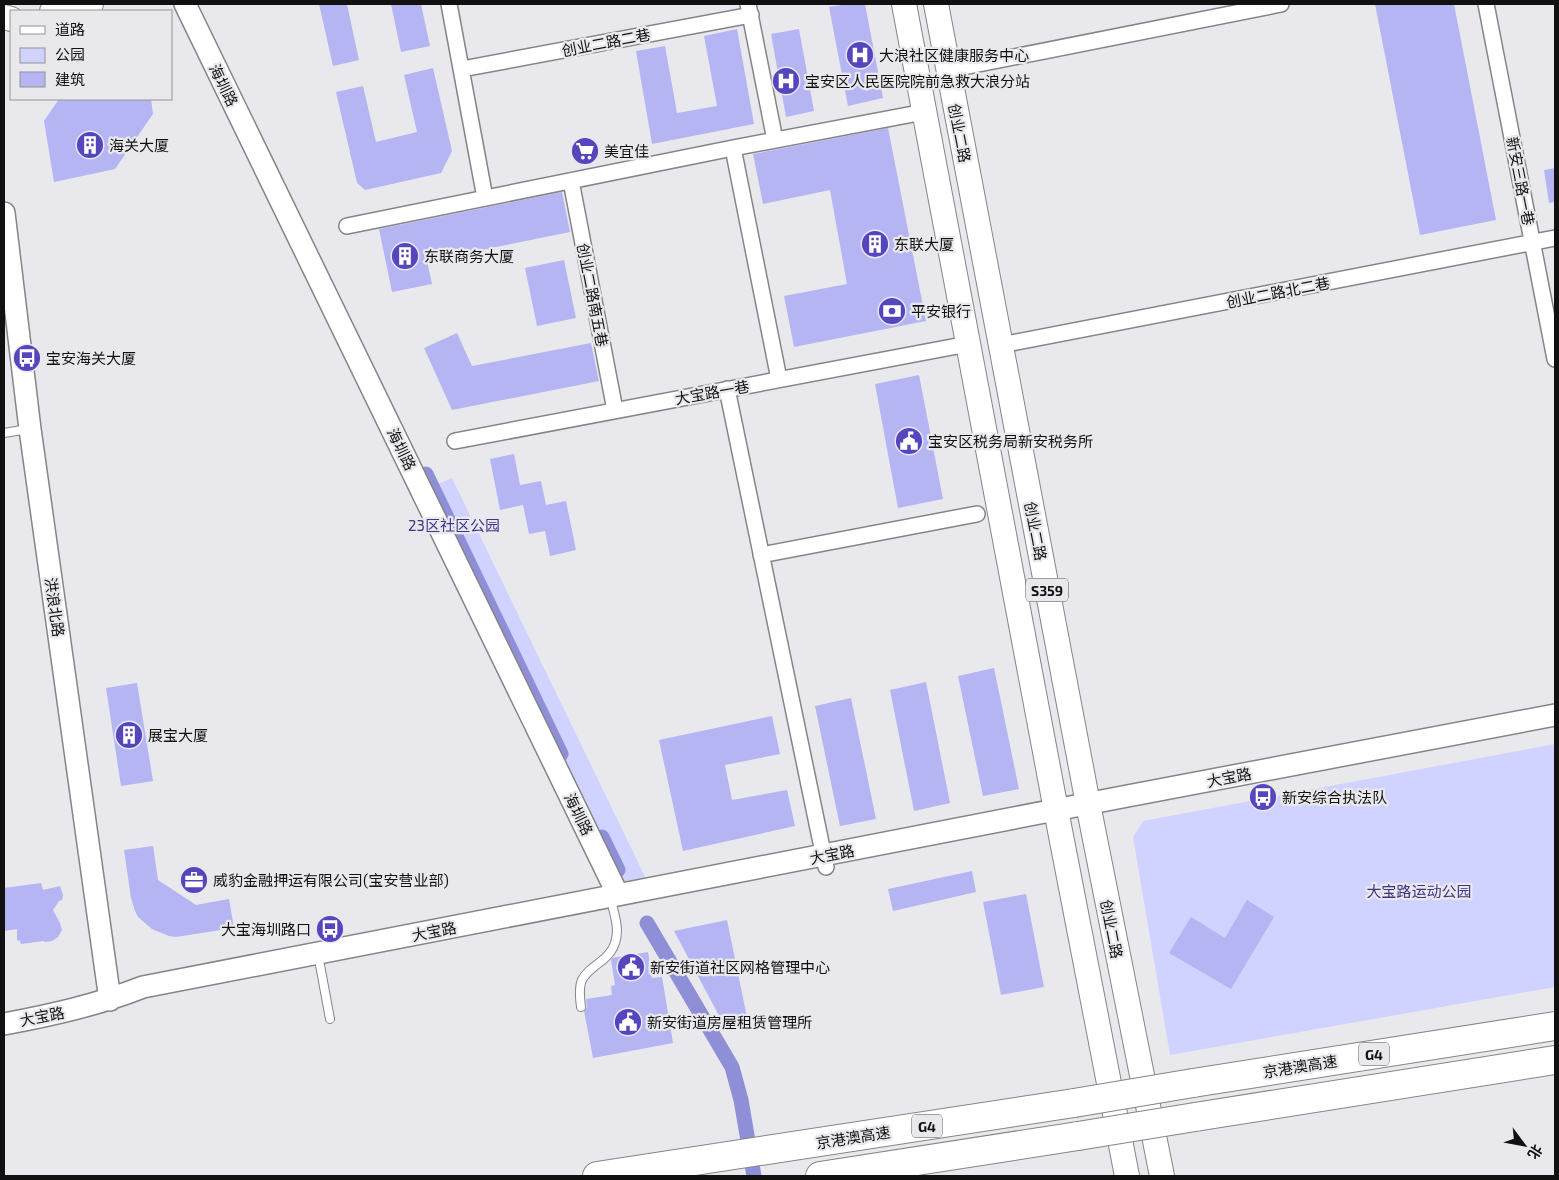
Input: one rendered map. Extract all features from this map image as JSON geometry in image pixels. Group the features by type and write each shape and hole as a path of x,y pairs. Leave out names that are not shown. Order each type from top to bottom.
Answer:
{"highway":[{"name":"京港澳高速","path":"597,1176 1074,1103 1555,1026"},
{"name":"G4","path":"820,1176 1555,1060"}],"main road":[{"path":"58,10 91,4"},
{"name":"海圳路","path":"185,4 616,902"},
{"name":"创业二路","path":"904,4 1127,1176"},
{"name":"创业二路","path":"936,4 1089,810 1162,1176"},
{"name":"洪浪北路","path":"4,212 30,429 110,1000"},
{"name":"大宝路","path":"1089,810 1555,715"},
{"name":"大宝路","path":"110,1000 144,999 320,965 616,902 1057,816 1555,728"},
{"name":"大宝路","path":"4,1024 66,1012 110,1000 143,987 616,902"}],"street":[{"path":"449,4 485,198"},
{"path":"948,70 1281,4"},
{"name":"新安三路一巷","path":"1486,4 1555,359"},
{"path":"749,9 775,140"},
{"name":"创业二路二巷","path":"462,69 749,9"},
{"path":"347,226 733,148 924,112"},
{"path":"733,148 779,380"},
{"name":"创业二路南五巷","path":"570,181 615,410"},
{"name":"创业二路北二巷","path":"1001,345 1555,238"},
{"name":"大宝路一巷","path":"455,441 968,344"},
{"path":"727,389 824,861"},
{"path":"761,555 977,514"}],"lane":[{"path":"4,433 30,429"},
{"path":"581,1007 579,990 581,981 585,974 610,953 615,945 617,931 616,902"},
{"path":"320,965 330,1019"}],"green space":[{"name":"23区社区公园","path":"452,478 651,889 618,895 417,493"},
{"name":"大宝路运动公园","path":"1555,744 1555,987 1170,1055 1133,837 1143,821"}],"building":[{"path":"319,4 347,4 359,60 333,66"},
{"path":"391,4 421,4 430,46 401,52"},
{"path":"865,4 883,98 848,106 829,7"},
{"path":"1375,4 1454,4 1496,220 1420,235"},
{"path":"737,29 754,124 652,144 636,51 665,46 677,113 717,106 704,36"},
{"path":"799,29 814,111 786,117 771,34"},
{"path":"433,68 452,151 441,173 365,190 357,183 336,92 363,86 376,142 417,132 404,75"},
{"name":"海关大厦","path":"58,100 151,100 153,114 115,169 54,182 44,121"},
{"name":"东联大厦","path":"888,128 926,321 794,347 784,296 847,284 830,190 763,204 753,154"},
{"path":"1555,168 1555,202 1549,203 1544,170"},
{"path":"562,192 570,232 427,261 432,284 392,292 379,229"},
{"path":"564,260 576,318 537,326 525,268"},
{"path":"457,333 472,366 591,343 599,381 452,410 424,348"},
{"name":"宝安区税务局新安税务所","path":"919,375 943,499 898,508 875,384"},
{"path":"514,454 520,485 541,481 546,505 566,501 576,550 550,556 545,531 529,534 523,505 500,510 490,459"},
{"path":"994,668 1019,789 983,796 958,676"},
{"path":"926,682 950,803 914,811 890,690"},
{"name":"展宝大厦","path":"137,683 153,781 121,786 106,688"},
{"path":"851,698 876,819 840,826 815,706"},
{"path":"772,716 780,754 725,765 732,800 787,790 795,826 683,851 659,740"},
{"path":"153,846 158,880 196,905 229,899 234,928 176,937 152,929 138,917 131,898 124,850"},
{"path":"972,871 976,892 893,911 888,889"},
{"path":"41,883 43,890 60,886 63,895 62,900 59,901 53,910 62,930 58,937 52,941 21,944 17,940 17,929 4,931 4,888"},
{"path":"1026,894 1044,987 1001,995 983,902"},
{"path":"1247,900 1274,917 1231,989 1169,953 1191,917 1225,938"},
{"path":"727,920 748,1022 725,1027 674,931"},
{"name":"新安街道房屋租赁管理所","path":"648,952 652,978 662,977 673,1043 593,1058 584,1011 587,1007 586,999 612,995 611,986 615,985 612,958"}],"waterway":[{"path":"426,474 561,754"},
{"path":"602,837 618,870"},
{"path":"647,923 732,1067 741,1100 754,1176"}],"place":[{"name":"大浪社区健康服务中心","path":"860,55"},
{"name":"宝安区人民医院院前急救大浪分站","path":"786,81"},
{"name":"海关大厦","path":"90,145"},
{"name":"美宜佳","path":"585,151"},
{"name":"东联大厦","path":"875,244"},
{"name":"东联商务大厦","path":"405,256"},
{"name":"平安银行","path":"892,311"},
{"name":"宝安海关大厦","path":"27,358"},
{"name":"宝安区税务局新安税务所","path":"909,441"},
{"name":"展宝大厦","path":"129,735"},
{"name":"新安综合执法队","path":"1263,797"},
{"name":"威豹金融押运有限公司(宝安营业部)","path":"194,880"},
{"name":"大宝海圳路口","path":"330,929"},
{"name":"新安街道社区网格管理中心","path":"631,967"},
{"name":"新安街道房屋租赁管理所","path":"628,1022"}]}
